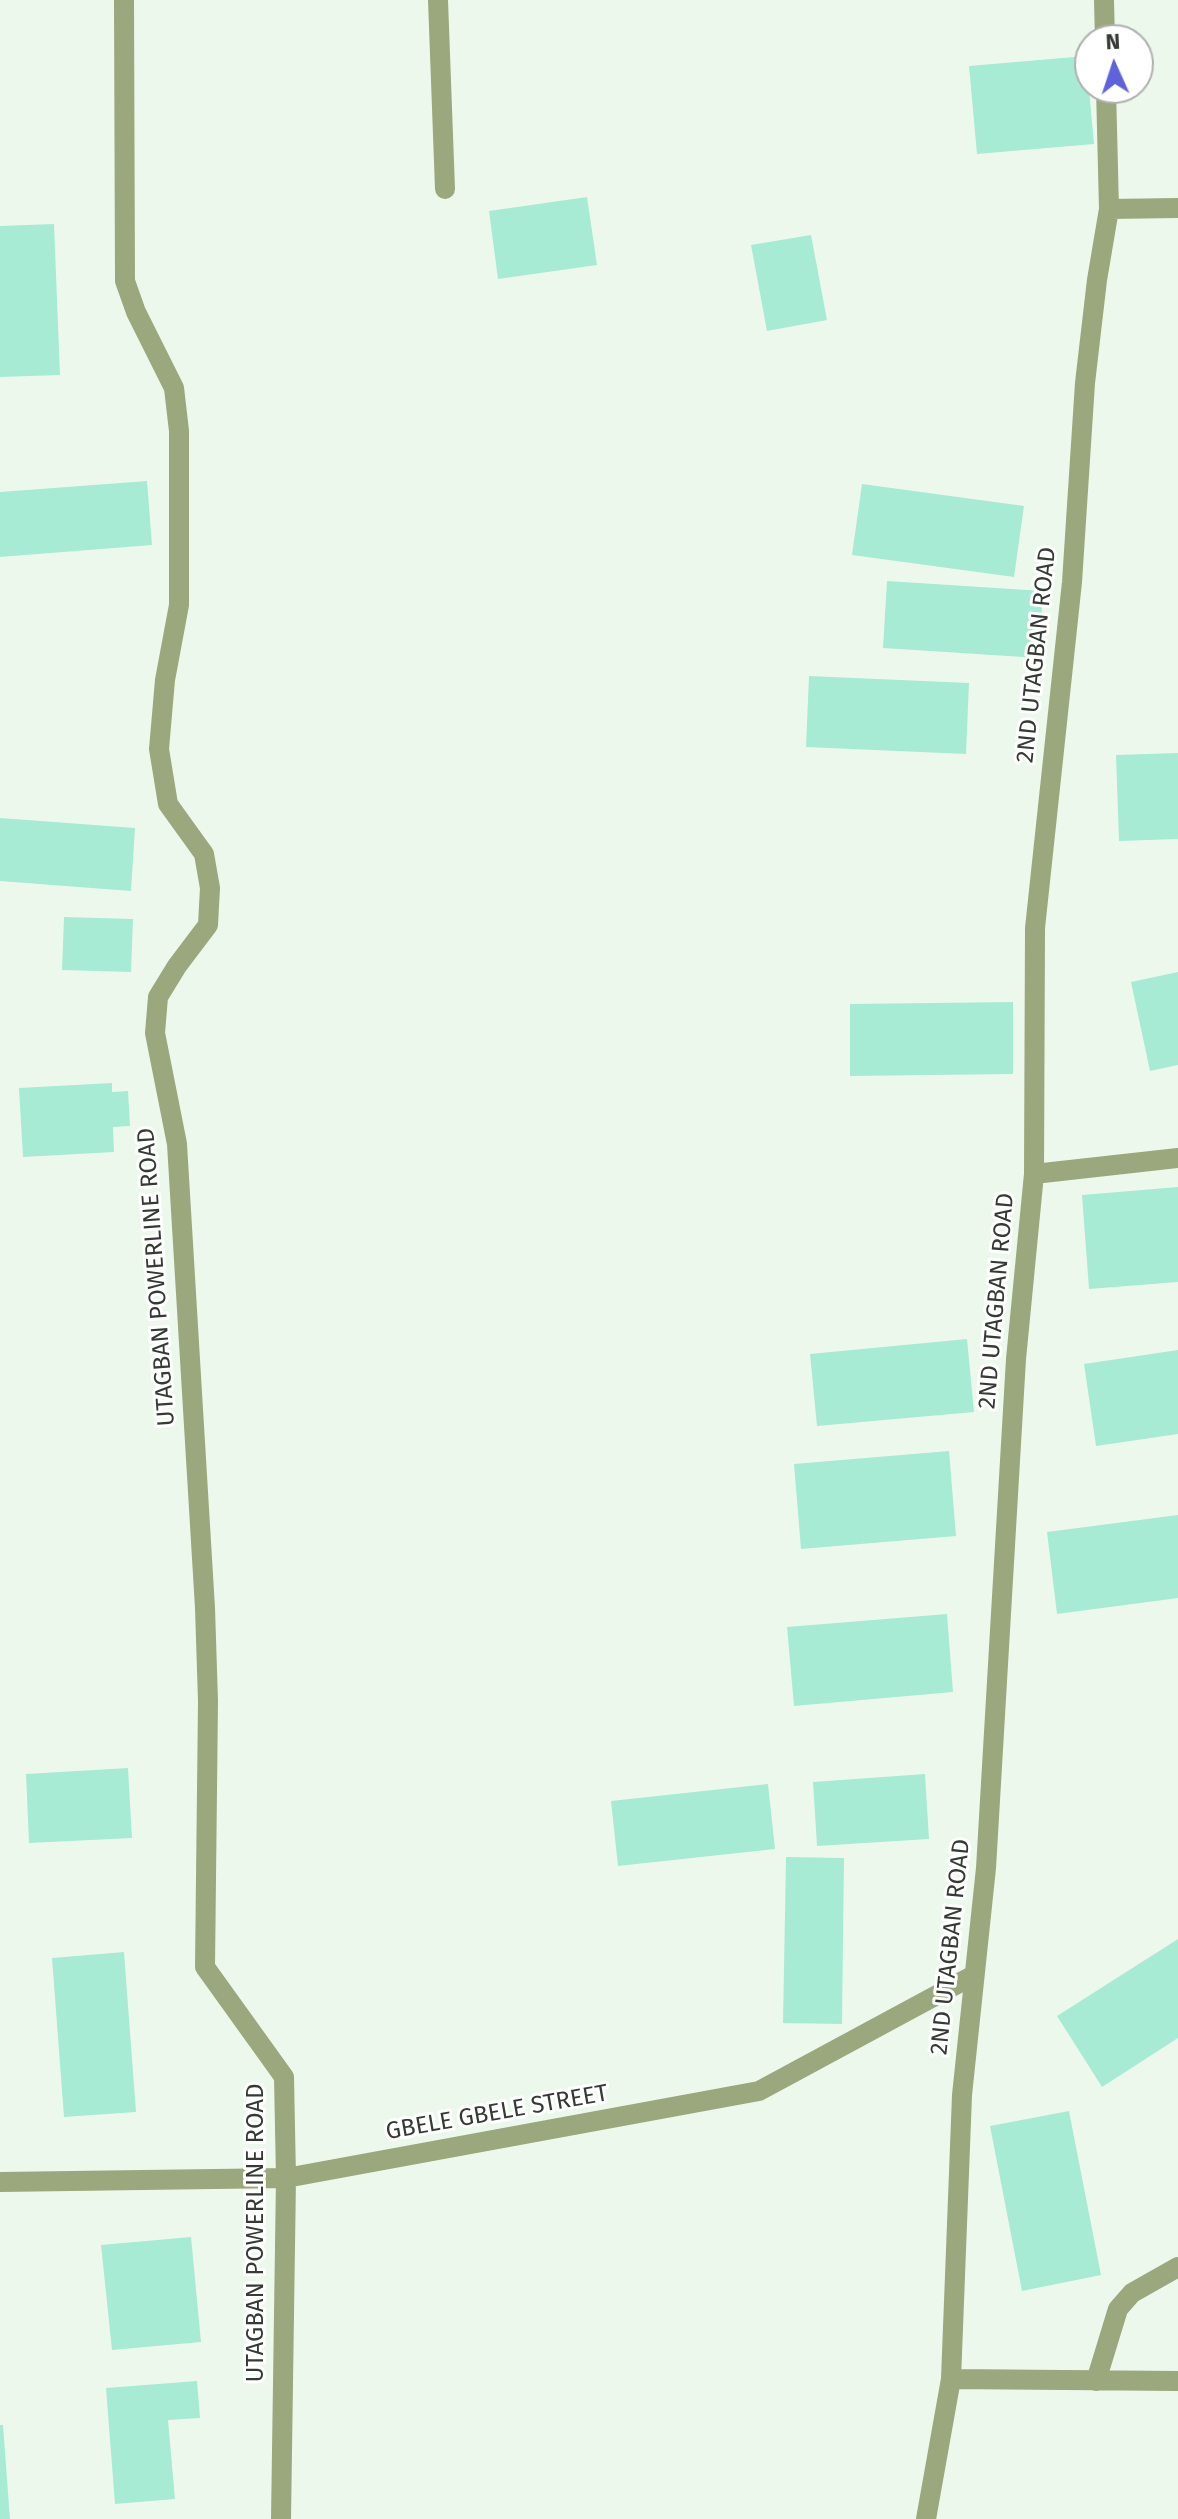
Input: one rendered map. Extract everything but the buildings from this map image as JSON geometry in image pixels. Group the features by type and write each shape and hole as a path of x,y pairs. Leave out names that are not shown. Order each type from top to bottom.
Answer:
{"street":[{"name":"UTAGBAN POWERLINE ROAD","path":"124,0 125,281 136,312 174,388 179,431 179,605 165,680 159,749 168,804 204,854 210,888 208,925 158,997 155,1033 177,1144 205,1592 208,1701 205,1967 284,2077 286,2178 281,2519"},
{"path":"438,0 445,189"},
{"path":"1104,0 1105,24"},
{"name":"2ND UTAGBAN ROAD","path":"926,2519 951,2379 962,2095 986,1868 1016,1359 1034,1174 1035,928 1072,582 1085,383 1109,209 1106,104"},
{"path":"1109,209 1178,208"},
{"path":"1034,1174 1178,1158"},
{"name":"GBELE GBELE STREET","path":"0,2182 286,2178 759,2091 974,1975"},
{"path":"1096,2381 1118,2309 1132,2293 1178,2267"},
{"path":"951,2379 1178,2381"}]}
